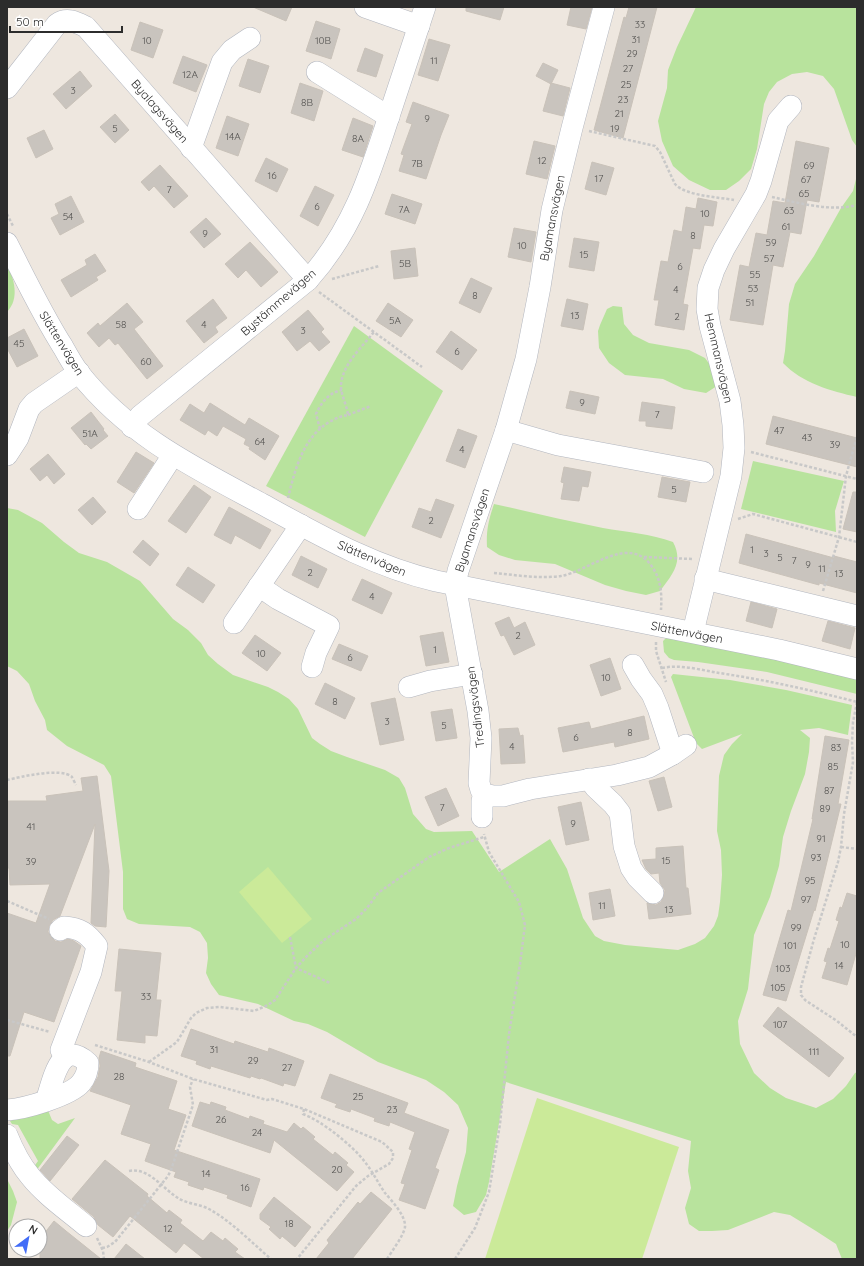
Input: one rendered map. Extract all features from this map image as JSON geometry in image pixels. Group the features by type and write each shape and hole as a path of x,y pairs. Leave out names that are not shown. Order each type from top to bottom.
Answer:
{"street":[{"path":"365,7 422,16"},
{"name":"Byamansvägen","path":"455,585 458,571 506,430 526,359 540,287 552,210 604,7"},
{"name":"Bystämmevägen","path":"132,427 140,416 309,282 330,254 351,218 369,178 422,16"},
{"name":"Byalagsvägen","path":"7,88 60,21 68,20 86,27 309,282"},
{"path":"191,148 222,62 232,50 250,38"},
{"path":"317,72 389,117"},
{"name":"Hemmansvägen","path":"693,632 730,476 734,448 730,401 710,326 707,309 708,288 714,270 724,249 754,198 761,181 778,122 791,106"},
{"name":"Slättenvägen","path":"10,235 46,319 79,372 116,414 132,427 173,455 350,551 381,565 413,576 779,650 857,669"},
{"path":"7,455 18,438 29,409 34,403 79,372"},
{"path":"506,430 558,445 703,472"},
{"path":"138,509 173,455"},
{"path":"234,623 301,525"},
{"path":"707,569 819,606 857,616"},
{"name":"Tredingsvägen","path":"455,585 472,674 481,738 479,783 484,794 482,801 483,827"},
{"path":"260,586 278,599 329,626 316,652 312,667"},
{"path":"484,794 503,796 530,789 617,775 649,767 680,750 652,694 641,679 633,664"},
{"path":"409,687 430,681 472,674"},
{"path":"589,779 595,788 613,804 620,813 624,846 631,868 637,877 653,893"},
{"path":"46,1101 91,972 96,946 90,936 78,930 64,927 60,930"},
{"path":"7,1110 19,1109 46,1101 72,1090 81,1084 88,1070 88,1063 82,1058 70,1054 66,1047"},
{"path":"7,1135 22,1165 31,1177 44,1191 86,1226"}],"path":[{"path":"572,128 655,146 660,152 675,184 682,190 822,207 857,206"},
{"path":"7,214 10,235"},
{"path":"309,282 379,266"},
{"path":"309,282 319,292 422,368"},
{"path":"348,415 342,390 342,374 374,332"},
{"path":"320,429 316,414 321,404 326,398 337,391 342,390"},
{"path":"286,504 301,455 311,439 320,429 333,420 371,406"},
{"path":"819,606 838,537 846,476 857,436"},
{"path":"734,448 857,479"},
{"path":"719,525 753,514 857,542"},
{"path":"488,572 540,578 562,576 610,556 632,553 644,557 707,569"},
{"path":"644,557 655,570 659,579 662,594 660,613"},
{"path":"662,668 669,666 760,679 800,687 857,702 852,736 853,762 838,862 812,946 801,995 805,1000 837,1021 857,1037"},
{"path":"7,780 24,776 52,773 65,774 72,777 76,785"},
{"path":"149,1062 177,1042 191,1018 196,1013 207,1008 220,1007 254,1011 268,1005 275,1000 296,968 307,956 324,940 356,919 367,908 378,893 430,857 449,848 483,827 489,852 519,902 525,925 509,1034 500,1124 488,1192 475,1228 455,1259"},
{"path":"841,846 857,849"},
{"path":"7,901 57,922 60,930"},
{"path":"290,937 296,968"},
{"path":"296,968 330,983"},
{"path":"7,1020 66,1047"},
{"path":"94,1045 149,1062 193,1079 267,1100 272,1099 304,1109 382,1142 390,1148 393,1152 393,1158 389,1164 373,1173 356,1186 297,1259"},
{"path":"102,1248 115,1242 168,1176 193,1105 190,1087 193,1079"},
{"path":"304,1109 303,1114 314,1118 346,1142 365,1161 385,1193 393,1201 404,1220 405,1227 403,1232 387,1259"},
{"path":"129,1171 136,1170 143,1172 179,1199 208,1209 224,1220 271,1259"}],"green space":[{"path":"696,7 857,7 857,147 852,140 834,89 823,76 807,72 792,74 777,82 769,92 764,104 757,149 751,169 739,181 726,190 710,190 689,180 673,166 662,141 658,121 667,88 668,70"},
{"path":"857,175 857,397 827,389 808,381 799,376 783,363 789,304 795,284 814,256 841,208 853,191"},
{"path":"7,264 14,282 15,295 11,307 7,312"},
{"path":"613,306 622,307 624,324 633,335 649,343 689,350 705,358 716,373 717,386 706,393 684,389 663,379 625,375 609,363 599,348 598,331 607,309"},
{"path":"354,326 443,391 365,537 266,486"},
{"path":"753,461 844,481 835,511 836,532 741,509"},
{"path":"494,504 603,528 665,539 673,542 676,549 677,562 675,568 660,591 646,595 605,585 555,564 515,560 499,555 487,547 488,525"},
{"path":"7,508 18,510 42,523 79,553 107,562 140,581 173,619 188,630 201,643 208,655 218,664 233,675 268,687 289,699 298,709 312,738 320,744 331,751 385,770 399,778 405,788 413,814 426,829 434,832 472,831 499,872 550,839 567,869 583,918 595,936 604,941 625,945 678,950 695,944 705,938 714,926 718,916 722,875 721,850 717,831 719,776 724,755 742,734 702,749 696,743 671,677 673,674 730,680 786,690 852,705 848,735 819,728 800,730 810,738 805,774 783,837 779,866 770,897 754,935 748,989 738,1021 740,1044 754,1073 770,1088 786,1098 816,1108 833,1099 857,1072 857,1259 842,1259 836,1244 790,1215 774,1212 728,1230 699,1231 689,1224 685,1208 691,1188 688,1171 691,1141 506,1082 486,1195 476,1212 464,1215 453,1206 466,1152 468,1128 458,1105 444,1092 426,1080 378,1062 327,1032 308,1024 294,1021 258,1004 219,995 211,984 206,973 208,958 207,943 200,932 190,927 139,924 127,919 123,909 123,872 111,776 104,765 67,746 47,730 45,720 35,701 29,684 17,671 7,666"},
{"path":"668,636 857,677 857,694 767,672 674,660 669,658 664,652 663,641"},
{"path":"268,867 312,919 282,943 239,892"},
{"path":"537,1098 679,1147 642,1259 485,1259"},
{"path":"47,1108 52,1120 58,1124 75,1118 36,1171 33,1168 38,1161 18,1125 12,1124 10,1121"},
{"path":"7,1179 17,1202 13,1218 8,1218 7,1231"}],"building":[{"path":"253,7 292,7 286,21"},
{"path":"466,7 504,7 500,20 466,11"},
{"path":"571,7 592,7 586,29 567,25"},
{"path":"629,7 657,7 623,138 594,130 624,17 626,18"},
{"path":"316,21 340,29 331,59 306,51"},
{"path":"140,22 163,30 153,58 131,50"},
{"path":"429,39 450,45 438,81 418,75"},
{"path":"365,48 383,55 376,77 357,71"},
{"path":"183,56 207,65 196,92 173,83"},
{"path":"248,59 269,66 260,93 239,86"},
{"path":"543,63 558,70 551,84 536,76"},
{"path":"80,71 92,86 66,109 53,94"},
{"path":"300,83 323,91 314,121 291,113"},
{"path":"551,83 570,88 563,116 543,111"},
{"path":"413,102 449,115 426,179 399,171 404,155 401,154 412,124 406,122"},
{"path":"115,114 129,130 115,143 100,127"},
{"path":"227,116 249,124 238,156 216,148"},
{"path":"353,118 373,126 363,157 342,150"},
{"path":"44,130 53,149 36,158 27,138"},
{"path":"534,141 555,146 547,179 526,174"},
{"path":"796,141 829,148 819,202 807,200 801,234 790,232 783,267 773,265 763,325 730,320 740,265 749,267 756,233 767,235 773,201 785,203"},
{"path":"266,158 288,169 277,192 255,181"},
{"path":"592,162 614,168 606,195 585,189"},
{"path":"160,165 188,196 174,208 154,186 149,191 141,182"},
{"path":"315,186 334,195 318,226 300,216"},
{"path":"392,194 422,204 415,224 385,214"},
{"path":"71,196 84,222 60,235 51,218 59,214 55,204"},
{"path":"698,198 717,202 713,226 704,225 700,249 693,248 683,304 688,305 684,330 655,325 659,300 654,300 661,261 668,262 674,230 682,232 686,207 696,209"},
{"path":"206,218 221,234 204,248 190,232"},
{"path":"514,228 536,232 531,262 508,257"},
{"path":"574,238 599,242 594,271 569,267"},
{"path":"250,242 278,272 261,287 246,270 238,278 225,264"},
{"path":"415,248 418,276 394,279 391,251"},
{"path":"95,254 106,271 96,277 98,280 71,297 61,280 87,265 85,260"},
{"path":"471,278 492,288 480,313 459,303"},
{"path":"213,299 227,318 215,327 218,332 204,343 186,321"},
{"path":"567,299 588,304 583,330 561,326"},
{"path":"127,303 143,322 134,329 163,366 147,379 118,343 115,345 109,338 99,347 87,333 98,323 100,326"},
{"path":"388,303 413,320 401,337 376,321"},
{"path":"308,310 324,329 321,332 330,342 319,351 310,341 297,351 282,332"},
{"path":"24,329 38,356 17,367 7,348 7,338"},
{"path":"451,331 477,350 462,370 436,352"},
{"path":"570,391 599,397 595,414 566,408"},
{"path":"642,402 675,407 672,429 646,426 646,421 639,421"},
{"path":"210,403 245,425 249,418 279,436 265,460 249,449 250,447 244,444 246,439 223,426 217,436 208,430 205,435 180,420 190,404 204,413"},
{"path":"91,412 108,436 91,449 86,444 85,445 71,428"},
{"path":"773,416 857,438 857,467 766,444"},
{"path":"458,429 477,436 465,468 446,461"},
{"path":"136,452 154,463 134,493 117,482"},
{"path":"48,454 65,474 54,484 47,475 40,481 30,469"},
{"path":"564,467 591,472 588,487 582,486 579,501 561,499 564,483 561,482"},
{"path":"662,477 690,482 686,502 658,497"},
{"path":"194,485 211,497 186,533 168,521"},
{"path":"853,492 857,492 857,532 843,529"},
{"path":"93,497 106,512 92,525 78,510"},
{"path":"436,499 454,505 441,538 412,527 419,508 431,512"},
{"path":"229,507 271,530 260,549 235,535 231,544 214,535"},
{"path":"746,534 834,558 834,556 857,562 857,593 819,583 819,585 739,563"},
{"path":"143,540 159,554 150,566 133,552"},
{"path":"301,556 327,569 318,588 292,575"},
{"path":"188,567 215,585 203,603 176,585"},
{"path":"362,579 392,593 382,614 352,600"},
{"path":"751,602 777,609 772,628 746,621"},
{"path":"509,617 514,628 525,622 535,645 514,655 504,635 501,636 495,623"},
{"path":"828,621 855,628 850,649 822,641"},
{"path":"443,632 449,662 426,666 420,636"},
{"path":"255,635 281,653 267,671 242,653"},
{"path":"339,644 368,656 361,671 332,659"},
{"path":"610,658 621,689 601,696 590,665"},
{"path":"325,683 355,698 345,719 315,704"},
{"path":"395,698 404,740 380,745 371,703"},
{"path":"452,709 457,738 436,741 431,712"},
{"path":"644,716 649,739 615,747 614,742 563,752 558,728 589,722 591,729"},
{"path":"518,728 520,736 523,735 525,763 501,764 499,729"},
{"path":"825,736 849,740 838,804 841,804 815,911 814,910 786,1001 763,995 788,910 791,911 813,819"},
{"path":"97,776 109,871 106,927 95,926 91,923 95,824 60,916 53,920 49,926 48,932 55,941 61,942 68,939 81,946 54,1022 24,1012 10,1056 7,1056 7,913 36,923 50,884 10,885 9,868 7,868 8,801 47,801 46,796 83,791 81,778"},
{"path":"664,777 672,807 658,811 649,781"},
{"path":"446,788 459,816 438,826 425,797"},
{"path":"581,802 589,840 566,845 558,807"},
{"path":"683,846 686,888 688,888 691,914 649,919 647,903 656,905 661,902 665,890 660,883 659,873 651,874 646,869 642,860 656,859 656,848"},
{"path":"610,889 615,916 593,920 589,893"},
{"path":"847,893 857,896 857,950 847,985 822,978 827,962 824,961 828,948 830,949 839,921 836,920 840,907 842,908"},
{"path":"119,949 161,953 156,1000 161,1000 157,1036 145,1035 145,1043 117,1040 122,991 115,991"},
{"path":"778,1007 844,1058 829,1077 763,1026"},
{"path":"191,1029 234,1044 235,1041 268,1052 269,1048 304,1061 295,1086 284,1083 283,1086 261,1078 251,1076 250,1078 211,1066 210,1069 196,1064 197,1061 181,1056"},
{"path":"101,1051 136,1063 135,1067 177,1081 168,1109 186,1115 174,1150 260,1179 251,1207 227,1198 228,1195 204,1187 203,1190 188,1185 189,1182 174,1177 176,1172 145,1161 151,1144 121,1134 131,1105 90,1091 98,1077"},
{"path":"330,1074 408,1103 404,1113 449,1130 435,1168 439,1170 425,1209 399,1200 405,1184 401,1183 412,1150 409,1149 415,1132 390,1122 389,1126 374,1121 375,1118 351,1109 350,1112 335,1107 337,1104 321,1098"},
{"path":"200,1102 210,1105 211,1102 226,1107 225,1110 249,1119 250,1116 264,1121 263,1124 287,1132 294,1123 301,1129 303,1127 315,1137 313,1139 333,1155 335,1152 348,1163 346,1165 354,1172 337,1191 274,1140 270,1153 192,1126"},
{"path":"67,1136 79,1145 50,1181 40,1170"},
{"path":"105,1160 148,1194 147,1196 167,1213 169,1210 182,1220 180,1223 203,1241 211,1232 223,1241 225,1238 238,1249 235,1252 245,1259 204,1259 184,1243 176,1253 130,1216 113,1237 98,1225 94,1217 72,1199"},
{"path":"371,1192 392,1209 352,1259 316,1259 329,1243 327,1240 358,1202 360,1204"},
{"path":"274,1197 311,1227 295,1247 282,1236 280,1239 269,1229 271,1227 260,1219 260,1214"},
{"path":"54,1221 101,1259 40,1259 48,1258 48,1229"},
{"path":"126,1244 145,1259 114,1259"}]}
